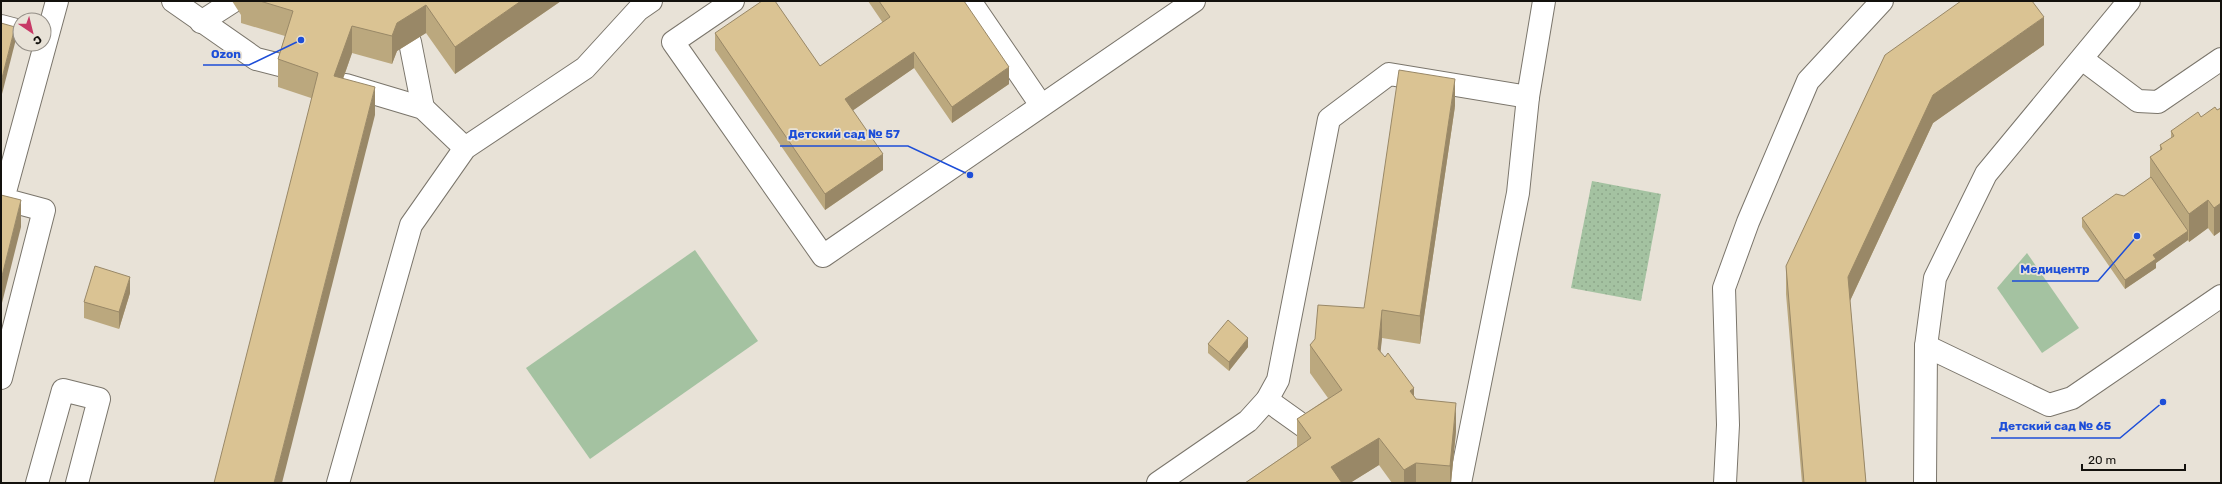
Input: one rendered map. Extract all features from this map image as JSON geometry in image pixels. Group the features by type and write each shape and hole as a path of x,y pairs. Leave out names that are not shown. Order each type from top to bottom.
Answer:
{"lane":[{"path":"52,18 57,1"},
{"path":"173,1 256,59 284,66"},
{"path":"338,483 411,225 465,148 585,68 638,10 651,1"},
{"path":"733,1 674,42 823,256 1194,1"},
{"path":"970,1 1041,105"},
{"path":"1460,483 1518,193 1528,97 1544,1"},
{"path":"1725,483 1728,425 1724,288 1748,222 1808,81 1882,1"},
{"path":"1925,483 1926,346 1934,278 1986,174 2129,1"},
{"path":"201,22 232,2"},
{"path":"1,26 12,29"},
{"path":"410,42 423,108"},
{"path":"1,378 44,210 2,199 42,52"},
{"path":"2082,59 2138,101 2158,102 2221,59"},
{"path":"1158,483 1248,421 1267,400 1278,380 1329,119 1389,74 1528,97"},
{"path":"341,83 423,108 465,148"},
{"path":"1926,346 2050,405 2072,398 2221,296"},
{"path":"38,483 63,390 99,399 77,483"},
{"path":"1267,400 1316,435"}],"green space":[{"path":"1592,181 1661,194 1641,301 1571,288"},
{"path":"695,250 758,341 590,459 526,368"},
{"path":"2027,253 2079,328 2042,353 1997,288"}],"building":[{"path":"260,1 521,1 455,47 426,5 397,23 392,36 352,26 334,76 375,87 274,483 214,483 318,73 278,59 293,11"},
{"path":"762,1 775,1 820,66 890,17 879,1 964,1 1009,67 952,107 914,52 845,99 883,154 825,194 715,33"},
{"path":"1961,1 2032,1 2044,17 1933,95 1848,277 1866,483 1804,483 1786,266 1885,55"},
{"path":"1,23 12,26 12,39 1,82"},
{"path":"1399,70 1455,79 1420,316 1382,310 1378,349 1385,357 1388,353 1414,388 1410,391 1416,399 1456,403 1450,466 1416,463 1404,470 1379,438 1331,467 1342,483 1245,483 1311,438 1297,419 1342,390 1310,345 1315,339 1318,305 1364,308"},
{"path":"2215,107 2217,110 2221,108 2221,203 2214,208 2208,200 2189,214 2150,157 2162,149 2160,145 2174,136 2171,131 2198,112 2201,117"},
{"path":"2151,177 2188,231 2153,255 2156,259 2125,280 2082,218 2116,194 2124,196"},
{"path":"1,195 21,200 1,280"},
{"path":"95,266 130,277 119,312 84,302"},
{"path":"1228,320 1248,338 1229,362 1208,344"}],"place":[{"name":"Ozon","path":"301,40"},
{"name":"Детский сад № 57","path":"970,175"},
{"name":"Медицентр","path":"2137,236"},
{"name":"Детский сад № 65","path":"2163,402"}]}
